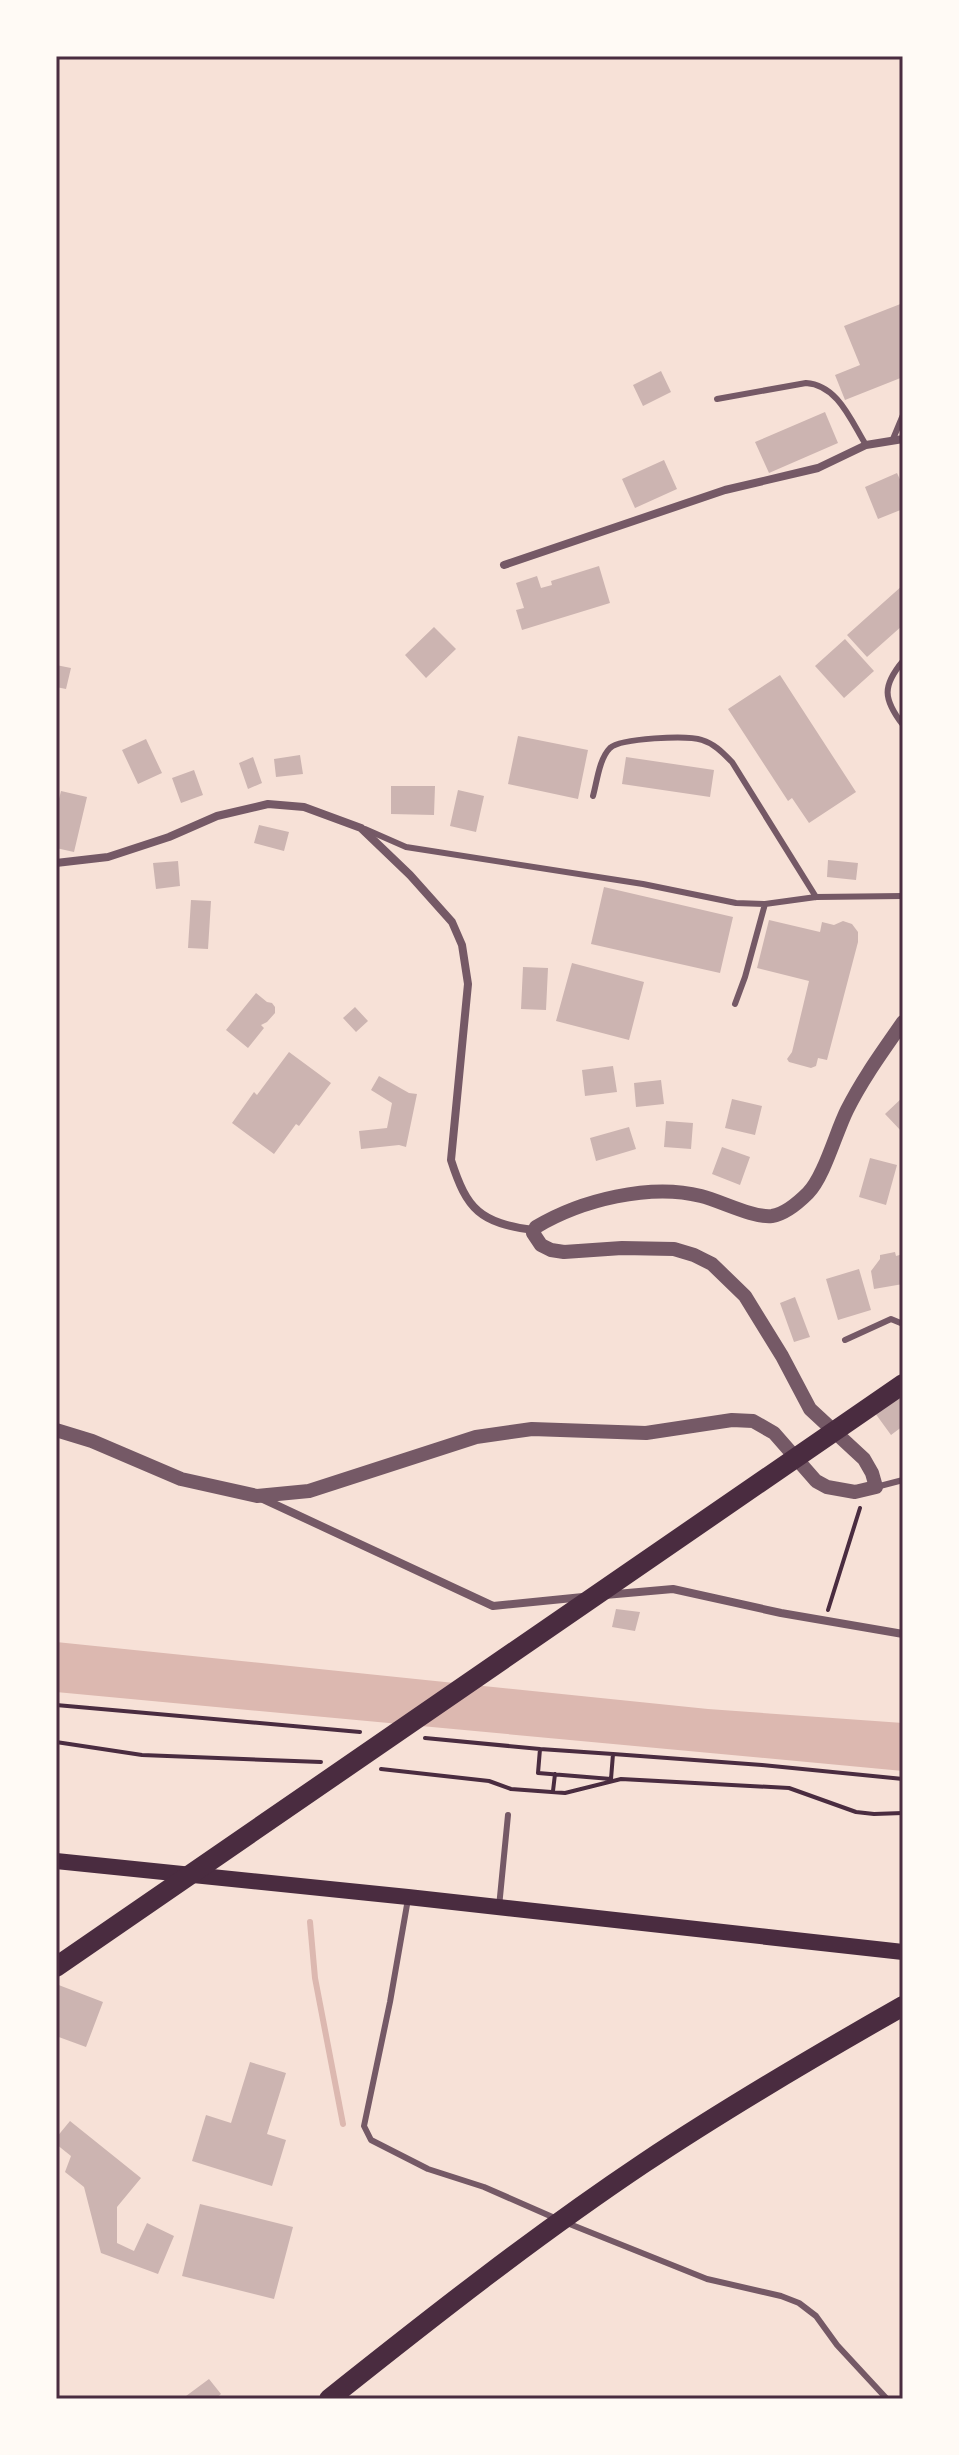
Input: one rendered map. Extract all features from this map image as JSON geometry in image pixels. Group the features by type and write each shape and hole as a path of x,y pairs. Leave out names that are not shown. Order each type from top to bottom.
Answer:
{"highway":[{"path":"56,1967 903,1384"},
{"path":"329,2399 511,2257 644,2163 785,2073 903,2006"}],"main road":[{"path":"56,1861 903,1952"}],"street":[{"path":"504,565 725,490 818,468 866,445 898,439"},
{"path":"56,863 108,857 169,837 217,816 268,804 304,807 361,828 452,922 462,945 468,984 451,1160 459,1187 477,1212 499,1223 534,1230 575,1207 655,1192 700,1196 760,1215 778,1214 814,1187 866,1074 903,1022"},
{"path":"257,1496 309,1491 476,1437 532,1429 646,1433 732,1420 753,1421 774,1433 816,1481 827,1487 855,1492 870,1489 872,1473 864,1459 810,1409 745,1296 712,1264 674,1249 551,1250 535,1239 534,1230"},
{"path":"56,1430 92,1441 181,1479 257,1496 493,1606 673,1589 903,1634"}],"lane":[{"path":"717,399 814,383 832,394 866,445"},
{"path":"898,439 903,415"},
{"path":"903,661 891,677 887,691 888,702 903,725"},
{"path":"593,796 603,759 613,746 626,742 689,737 705,741 720,749 732,762 816,897"},
{"path":"361,828 406,847 643,884 736,903 765,904 816,897 903,896"},
{"path":"735,1004 765,904"},
{"path":"845,1340 891,1319 903,1324"},
{"path":"870,1489 903,1480"},
{"path":"499,1907 508,1815"},
{"path":"408,1897 364,2126 371,2140 428,2169 484,2187 654,2259 707,2279 799,2303 816,2316 845,2355 887,2399"}],"path":[{"path":"825,1620 870,1489"},
{"path":"56,1705 367,1733"},
{"path":"414,1737 903,1779"},
{"path":"56,1742 142,1755 331,1763"},
{"path":"540,1749 538,1773 611,1779 613,1754"},
{"path":"379,1768 489,1781 511,1789 565,1793 621,1779 789,1788 856,1812 903,1813"},
{"path":"553,1792 555,1774"}],"shaded area":[{"path":"56,1642 708,1709 903,1723 903,1771 56,1692"}],"building":[{"path":"903,303 903,377 845,400 835,375 860,365 844,326"},
{"path":"661,371 671,392 643,406 633,385"},
{"path":"825,412 838,443 769,473 755,442"},
{"path":"664,460 677,489 635,508 622,479"},
{"path":"897,473 903,486 903,509 878,519 865,487"},
{"path":"599,566 610,603 522,630 516,610 524,608 516,583 537,576 541,588 552,585 551,581"},
{"path":"903,585 903,625 867,657 847,635"},
{"path":"434,627 456,649 426,678 405,655"},
{"path":"845,639 874,671 844,698 815,666"},
{"path":"56,665 71,668 66,689 56,687"},
{"path":"780,675 856,792 809,823 792,798 788,801 728,709"},
{"path":"518,736 588,750 578,799 508,784"},
{"path":"146,739 162,773 138,784 122,750"},
{"path":"300,755 303,774 276,777 274,759"},
{"path":"253,757 262,783 248,789 239,763"},
{"path":"626,757 714,770 710,797 622,784"},
{"path":"194,770 203,795 181,803 172,778"},
{"path":"391,786 435,786 434,815 391,814"},
{"path":"458,790 484,796 476,832 450,826"},
{"path":"61,791 87,797 74,852 56,848 56,811"},
{"path":"259,825 289,832 284,851 254,843"},
{"path":"828,860 858,863 856,880 827,877"},
{"path":"178,861 180,886 156,889 153,863"},
{"path":"604,887 733,917 720,973 591,944"},
{"path":"191,900 211,901 208,949 188,948"},
{"path":"769,920 820,932 822,922 834,925 843,921 852,924 858,932 827,1060 818,1058 816,1066 811,1068 787,1059 792,1052 809,981 757,968"},
{"path":"572,963 644,982 629,1040 556,1021"},
{"path":"523,967 548,968 546,1010 521,1009"},
{"path":"256,993 272,1003 275,1013 261,1025 264,1028 248,1048 226,1030"},
{"path":"355,1007 368,1021 356,1032 343,1018"},
{"path":"289,1052 331,1083 274,1154 232,1123"},
{"path":"613,1066 617,1092 585,1096 582,1070"},
{"path":"379,1076 409,1093 417,1094 406,1147 361,1149 359,1131 387,1128 392,1103 371,1090"},
{"path":"661,1080 664,1104 636,1107 634,1083"},
{"path":"903,1097 903,1133 885,1114"},
{"path":"732,1099 762,1106 755,1135 725,1128"},
{"path":"666,1121 693,1123 691,1149 664,1147"},
{"path":"629,1127 636,1149 596,1161 590,1138"},
{"path":"722,1147 750,1157 740,1185 712,1174"},
{"path":"870,1158 897,1165 886,1205 859,1197"},
{"path":"895,1252 896,1256 903,1254 903,1284 874,1289 871,1271 880,1255"},
{"path":"859,1269 871,1310 838,1320 826,1279"},
{"path":"795,1297 810,1337 794,1342 780,1303"},
{"path":"903,1393 903,1426 891,1435 875,1413"},
{"path":"616,1609 640,1612 635,1631 612,1627"},
{"path":"56,1984 103,2002 86,2047 56,2036"},
{"path":"250,2062 286,2073 267,2134 286,2140 272,2186 192,2161 206,2115 231,2123"},
{"path":"70,2121 141,2178 117,2207 117,2243 134,2251 147,2223 174,2236 158,2274 101,2253 84,2187 65,2172 71,2156 56,2144 56,2138"},
{"path":"200,2204 293,2227 274,2299 182,2276"},
{"path":"209,2379 221,2394 215,2399 182,2399"}],"waterway":[{"path":"310,1922 315,1978 343,2124"}]}
